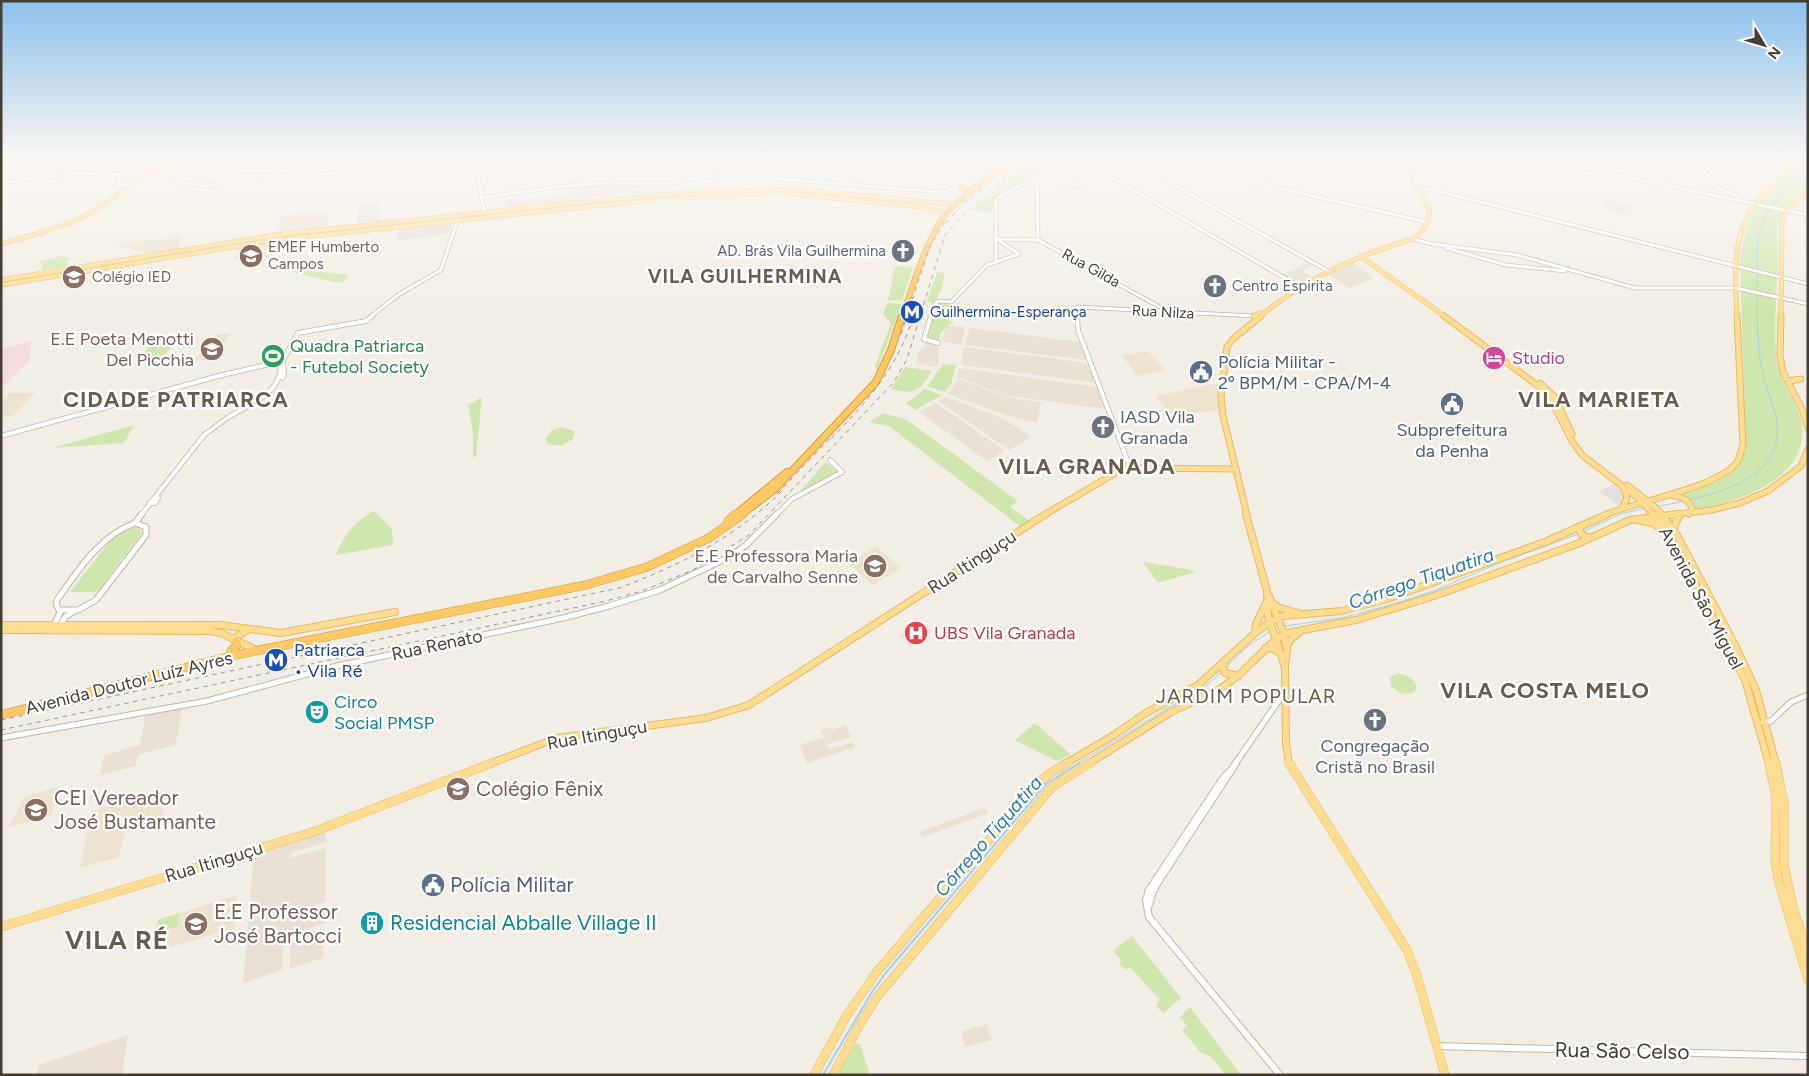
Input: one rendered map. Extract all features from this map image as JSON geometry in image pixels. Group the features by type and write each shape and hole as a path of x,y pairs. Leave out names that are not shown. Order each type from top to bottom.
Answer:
{"highway":[{"path":"253,649 561,587 616,574 661,558 690,544 728,521 809,450 877,374 927,236 948,209"},
{"path":"253,649 549,593 610,579 647,567 694,546 721,531 760,502 786,479 876,382 891,350 927,247 948,209"},
{"path":"760,502 768,492 766,489"},
{"path":"231,651 236,645 235,640"},
{"name":"Avenida Doutor Luíz Ayres","path":"1,711 231,651 253,649"},
{"name":"Avenida Doutor Luíz Ayres","path":"1,715 253,649"}],"main road":[{"path":"1,243 76,218 91,209"},
{"path":"1,243 49,230 80,218 96,209"},
{"path":"1,285 256,242 458,218 484,212 514,209"},
{"path":"1,280 249,239 555,209"},
{"path":"1429,209 1430,214 1427,222 1420,234 1413,239 1342,264 1254,317 1230,343 1225,361 1221,401 1234,469 1267,591 1270,623 1285,667 1287,749 1290,766 1407,950 1417,976 1445,1075"},
{"path":"1640,494 1658,497 1707,482 1724,474 1738,461 1742,453 1743,436 1735,265 1742,229 1751,209"},
{"path":"1787,210 1782,219 1780,230 1780,356 1783,372 1802,409 1808,428"},
{"path":"236,238 249,239"},
{"name":"Avenida São Miguel","path":"1364,256 1550,392 1577,442 1590,458 1640,494 1656,516 1671,531"},
{"name":"Avenida São Miguel","path":"1364,256 1496,353 1546,393 1572,441 1582,455 1663,515 1741,672 1762,722 1782,787 1786,879 1808,953"},
{"path":"1788,381 1801,380"},
{"path":"1286,649 1294,636 1342,611 1468,576 1589,538 1630,520 1663,515 1689,514 1732,505 1768,491 1794,473 1801,466 1808,450"},
{"path":"1129,465 1234,469"},
{"name":"Rua Itinguçu","path":"1,927 319,830 557,738 706,718 749,705 1048,513 1129,465"},
{"path":"1622,486 1627,498 1622,508"},
{"path":"1665,495 1679,497 1689,502 1692,508 1689,514"},
{"path":"1269,602 1280,608 1302,614 1356,620 1417,601 1545,542 1580,531 1622,508 1649,505 1658,497"},
{"path":"1630,520 1653,523 1671,531 1680,514"},
{"path":"1580,531 1589,538"},
{"path":"1269,602 1279,619 1284,633 1287,664 1285,667"},
{"path":"1255,633 1256,624 1269,602"},
{"path":"1,630 56,627 221,625 281,634 395,612"},
{"path":"833,1075 864,1018 888,983 1046,793 1080,761 1146,713 1198,685 1225,663 1255,633 1279,619 1302,614"},
{"path":"210,631 221,625"},
{"path":"1,626 210,631 253,649"},
{"path":"814,1075 847,1015 876,973 1036,785 1050,773 1080,761 1171,712 1220,689 1276,638 1284,633 1308,628"},
{"path":"235,640 248,630"},
{"path":"1265,648 1274,649 1281,654"},
{"path":"1225,663 1225,673 1236,676"},
{"name":"Avenida São Miguel","path":"1762,722 1776,798 1774,845 1778,880 1808,980"}],"street":[{"path":"996,209 996,262"},
{"path":"996,239 1038,240 1037,209"},
{"path":"1166,209 1302,288"},
{"path":"1217,209 1330,272"},
{"path":"1371,209 1427,222"},
{"path":"1510,209 1808,284"},
{"path":"1783,209 1808,215"},
{"path":"61,611 57,607 57,600 105,540 120,528 136,523 213,430 267,396 276,388 284,374 284,361 298,334 366,321 398,295 441,270 458,218"},
{"path":"938,342 924,339 936,302 951,302 986,266 1019,254 996,239"},
{"path":"1413,239 1506,265 1579,272"},
{"name":"Rua Gilda","path":"1038,240 1169,312"},
{"path":"1434,244 1510,254 1641,288 1736,288 1808,304"},
{"path":"1550,264 1552,268 1550,269"},
{"path":"1151,311 1155,303"},
{"name":"Rua Nilza","path":"1129,465 1078,330 1077,307 1254,317"},
{"path":"351,324 355,320 354,318"},
{"path":"1,436 216,376 284,361"},
{"name":"Rua Renato","path":"1,738 207,701 326,669 563,618 660,590 745,546 787,504 842,472 830,460"},
{"path":"61,611 75,610 92,604 99,597 138,547 147,532 145,526 136,523"},
{"path":"56,627 75,610"},
{"path":"56,627 61,611"},
{"path":"1280,1075 1149,917 1148,909 1156,886 1230,771 1285,692"},
{"path":"1762,722 1775,717 1791,702 1808,696"},
{"name":"Rua São Celso","path":"1437,1046 1808,1056"}],"shaded area":[{"path":"359,209 380,209 380,220 389,218 389,222 357,226"},
{"path":"1632,209 1631,216 1603,210"},
{"path":"330,210 328,229 276,234 280,216"},
{"path":"453,224 448,234 397,240 399,228"},
{"path":"182,236 178,250 152,254 113,245"},
{"name":"EMEF Humberto Campos","path":"269,242 264,266 234,259 238,247"},
{"path":"1307,261 1313,264 1303,272 1314,278 1306,283 1302,281 1304,284 1299,285 1282,274 1297,269"},
{"path":"1351,262 1374,278 1349,288 1329,275"},
{"path":"949,326 965,327 961,345 941,341 946,328"},
{"path":"970,328 1080,342 1086,360 965,345"},
{"name":"E.E Poeta Menotti Del Picchia","path":"231,333 215,356 209,360 195,360 216,335"},
{"path":"31,341 30,360 1,388 3,348"},
{"path":"926,343 937,344 939,361 936,367 916,363 918,352"},
{"path":"964,347 1086,363 1096,383 961,365"},
{"path":"1148,351 1165,370 1138,376 1122,356"},
{"path":"959,368 1099,387 1106,409 1008,396 957,377"},
{"path":"958,379 1011,398 1041,402 1037,423 1005,415 948,394"},
{"path":"1218,383 1219,410 1171,416 1156,396"},
{"path":"10,393 36,393 13,416 1,417 1,401"},
{"path":"947,397 1004,419 1031,437 1009,450 938,401"},
{"path":"936,403 1005,451 987,461 919,412"},
{"path":"1615,484 1623,497 1622,502 1617,505 1599,491"},
{"name":"E.E Professora Maria de Carvalho Senne","path":"876,546 901,568 873,585 848,563"},
{"name":"UBS Vila Granada","path":"920,621 932,632 911,646 899,635"},
{"path":"182,709 176,745 138,755 136,766 100,775 104,755 140,745 146,714"},
{"path":"846,725 851,737 827,744 829,749 853,742 855,747 807,763 800,745 824,737 821,730 831,727 832,730"},
{"name":"Colégio Fênix","path":"466,776 468,793 465,794 465,798 450,802 449,783"},
{"name":"CEI Vereador José Bustamante","path":"58,787 52,815 8,827 26,796"},
{"path":"162,791 166,793 161,823 124,833 119,857 80,868 92,811"},
{"path":"984,808 989,813 923,837 919,832"},
{"path":"326,832 326,842 291,853 290,858 326,848 325,902 285,915 285,919 325,907 325,923 284,937 282,970 243,983 254,855"},
{"name":"E.E Professor José Bartocci","path":"237,895 234,928 153,953 158,920"},
{"path":"323,929 323,958 289,969 291,940"},
{"path":"987,1024 992,1040 965,1047 961,1032"},
{"path":"128,1036 122,1075 37,1075 39,1065"}],"green space":[{"path":"973,209 993,209 993,212"},
{"path":"1756,209 1783,211 1777,228 1778,274 1740,265 1745,234"},
{"path":"61,256 70,258 66,266 41,270 40,261"},
{"path":"896,266 913,267 902,301 888,300"},
{"path":"1740,268 1777,277 1776,359 1778,368 1800,417 1802,424 1801,443 1794,460 1783,473 1767,485 1731,501 1696,510 1693,502 1680,494 1711,484 1728,475 1735,469 1746,449"},
{"path":"295,270 348,275 345,281 339,283 291,272"},
{"path":"937,272 945,273 942,288 933,304 927,301"},
{"path":"937,302 962,303 959,316 950,318 949,321 954,321 941,332 939,342 925,338 929,333"},
{"path":"888,303 902,304 877,370 875,366 891,323 883,314"},
{"path":"158,337 180,337 162,358 138,359"},
{"path":"943,364 956,365 951,384 945,392 927,386"},
{"path":"905,367 932,371 916,390 906,392 891,389"},
{"path":"925,389 942,395 915,410 906,403"},
{"path":"482,397 476,456 473,458 473,433 468,405"},
{"path":"883,413 907,420 1018,501 1010,507 1030,521 1021,527 888,426 869,422"},
{"path":"134,425 124,443 52,448"},
{"path":"562,427 574,431 573,439 561,446 548,444 545,439 552,430"},
{"path":"825,462 838,472 799,493"},
{"path":"374,511 392,529 393,545 336,555 342,541 351,529 361,519"},
{"path":"131,527 140,529 141,534 97,592 70,592 114,536"},
{"path":"1143,562 1193,570 1195,572 1158,583"},
{"path":"1396,674 1406,675 1414,681 1417,687 1414,693 1403,694 1391,687 1390,677"},
{"path":"1035,723 1070,755 1057,761 1015,740"},
{"path":"179,913 178,926 156,933 158,920"},
{"path":"1132,936 1181,998 1163,1013 1156,1006 1160,1000 1130,967 1125,970 1119,963 1121,961 1113,950"},
{"path":"1190,1007 1241,1075 1226,1075 1210,1056 1201,1053 1182,1030 1187,1026 1180,1017"},
{"path":"856,1043 860,1044 869,1072 866,1075 841,1074 839,1071"}],"waterway":[{"path":"281,237 544,209"},
{"name":"Córrego Tiquatira","path":"1757,269 1758,237 1762,224 1770,209"},
{"path":"125,262 272,239"},
{"name":"Córrego Tiquatira","path":"1688,500 1719,492 1749,478 1762,468 1771,456 1776,442 1776,417 1762,372 1759,354 1757,273"},
{"path":"1,283 13,280"},
{"name":"Córrego Tiquatira","path":"1656,507 1684,501"},
{"name":"Córrego Tiquatira","path":"1584,531 1621,514 1645,508"},
{"name":"Córrego Tiquatira","path":"1285,626 1342,618 1397,603 1436,590 1499,563 1578,534"},
{"name":"Córrego Tiquatira","path":"1226,667 1248,646 1269,632"},
{"name":"Córrego Tiquatira","path":"1077,764 1166,709 1199,692 1222,672"},
{"name":"Córrego Tiquatira","path":"823,1075 872,992 885,974 1046,784 1079,763"}],"railway":[{"path":"946,223 958,209"},
{"path":"1,730 606,601 642,591 693,570 749,535 894,382 907,359 945,235 970,209"},
{"path":"901,334 930,246 949,216"},
{"path":"831,439 877,387 895,359 910,326"},
{"path":"777,494 834,434"},
{"path":"1,720 619,588 664,570 707,548 746,522 783,490"}],"place":[{"name":"AD. Brás Vila Guilhermina","path":"903,251"},
{"name":"EMEF Humberto Campos","path":"251,256"},
{"name":"Colégio IED","path":"74,277"},
{"name":"Centro Espirita","path":"1215,286"},
{"name":"Guilhermina-Esperança","path":"912,312"},
{"name":"E.E Poeta Menotti Del Picchia","path":"212,349"},
{"name":"Quadra Patriarca - Futebol Society","path":"273,356"},
{"name":"Studio","path":"1494,358"},
{"name":"Polícia Militar - 2º BPM/M - CPA/M-4","path":"1201,372"},
{"name":"Subprefeitura da Penha","path":"1452,404"},
{"name":"IASD Vila Granada","path":"1103,427"},
{"name":"E.E Professora Maria de Carvalho Senne","path":"875,566"},
{"name":"UBS Vila Granada","path":"916,633"},
{"name":"Patriarca • Vila Ré","path":"276,660"},
{"name":"Circo Social PMSP","path":"317,712"},
{"name":"Congregação Cristã no Brasil","path":"1375,720"},
{"name":"Colégio Fênix","path":"458,789"},
{"name":"CEI Vereador José Bustamante","path":"36,810"},
{"name":"Polícia Militar","path":"433,885"},
{"name":"Residencial Abballe Village II","path":"372,923"},
{"name":"E.E Professor José Bartocci","path":"196,924"}],"district":[{"name":"VILA GUILHERMINA","path":"745,276"},
{"name":"CIDADE PATRIARCA","path":"176,399"},
{"name":"VILA MARIETA","path":"1599,399"},
{"name":"VILA GRANADA","path":"1087,466"},
{"name":"VILA COSTA MELO","path":"1545,690"},
{"name":"JARDIM POPULAR","path":"1246,696"},
{"name":"VILA RÉ","path":"117,940"}]}
